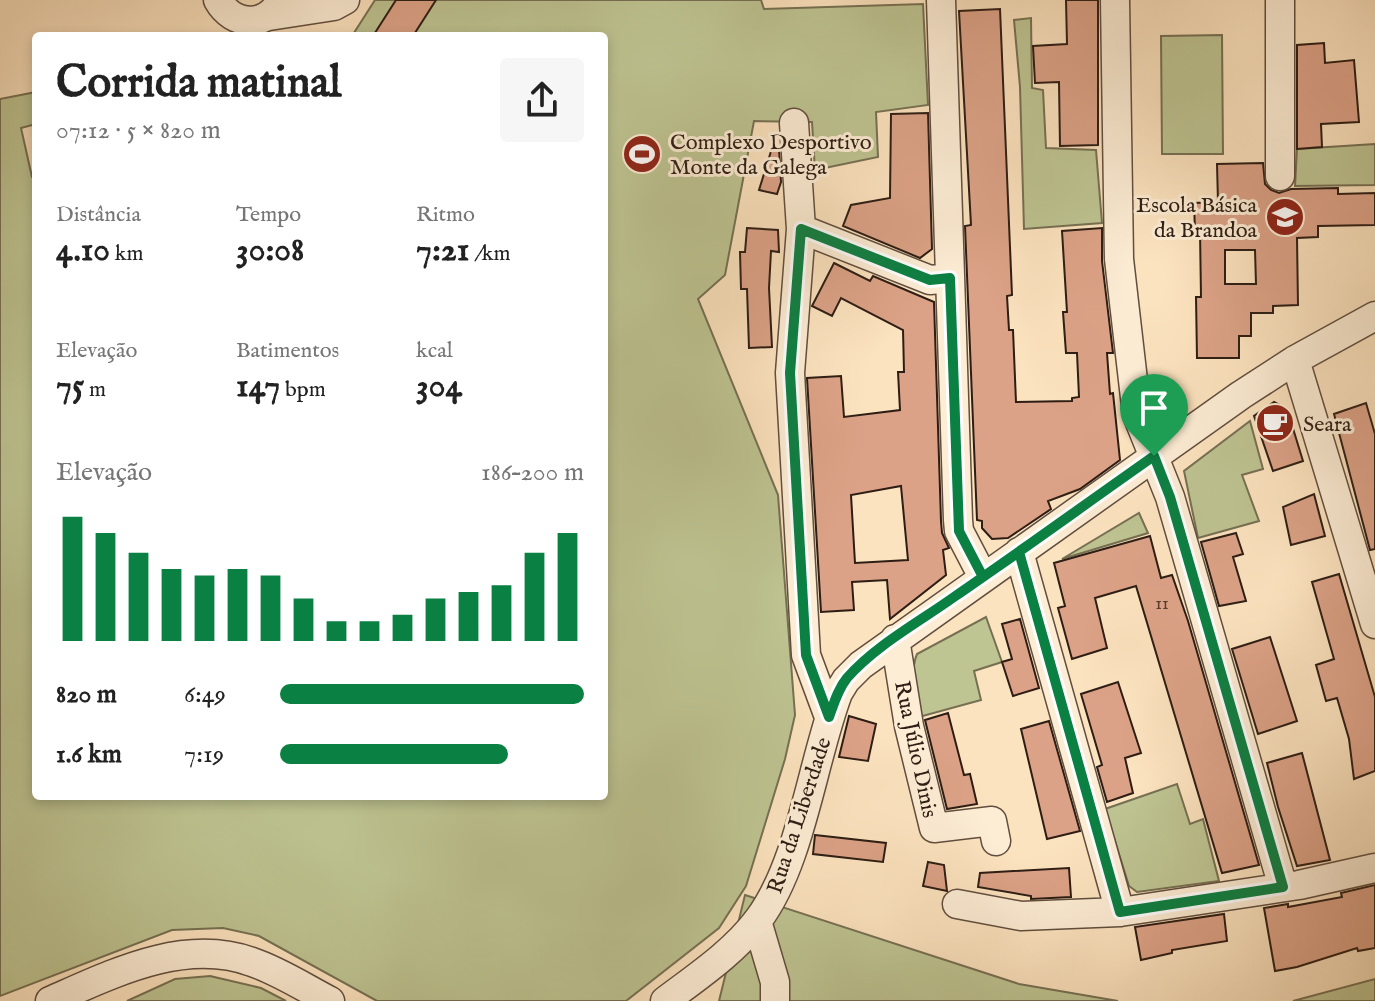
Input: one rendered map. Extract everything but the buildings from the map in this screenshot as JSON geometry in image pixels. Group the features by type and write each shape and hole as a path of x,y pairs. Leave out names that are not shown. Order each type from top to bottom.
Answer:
{"street":[{"path":"218,0 223,10 239,20 259,21 275,8 330,2"},
{"path":"941,0 959,531 983,577"},
{"path":"1115,0 1119,259 1137,415 1170,497 1283,887"},
{"path":"1280,0 1280,176"},
{"path":"794,123 801,229 790,373 806,655 829,717"},
{"path":"801,229 930,280 950,278"},
{"name":"Rua da Liberdade","path":"665,1001 736,945 757,921 778,887 829,717 846,680 895,639 1154,456 1295,360 1375,316"},
{"path":"1295,360 1375,624"},
{"path":"1019,552 1120,912"},
{"name":"Rua Júlio Dinis","path":"895,639 909,726 934,828 992,821 996,841"},
{"path":"957,904 1021,916 1120,912 1283,887 1375,868"},
{"path":"757,921 775,982 775,1001"},
{"path":"50,1001 144,964 197,952 250,961 330,1001"}],"green space":[{"path":"375,0 761,0 764,9 923,4 928,105 876,112 878,157 815,170 812,122 754,121 725,275 698,299 778,495 795,715 785,759 746,886 719,928 626,1001 377,1001 259,936 223,928 172,930 0,996 0,99 32,93 32,125 21,128 32,177 32,800 608,800 608,32 355,32"},
{"path":"1031,18 1032,88 1043,90 1046,148 1096,150 1102,223 1024,229 1020,87 1014,20"},
{"path":"1222,35 1223,154 1162,154 1161,36"},
{"path":"1375,144 1375,185 1295,186 1297,149"},
{"path":"1250,421 1263,469 1242,475 1259,521 1198,538 1184,471"},
{"path":"1139,513 1148,533 1062,559"},
{"path":"986,617 1002,662 974,671 981,700 919,717 913,677 917,654"},
{"path":"1177,784 1190,824 1203,819 1219,881 1137,892 1129,886 1105,809"},
{"path":"745,895 1019,984 1118,1001 719,1001"},
{"path":"210,976 261,988 286,1001 127,1001 175,979"},
{"path":"1375,979 1375,1001 1293,1001"}],"place":[{"name":"Complexo Desportivo Monte da Galega","path":"642,154"},
{"name":"Escola Básica da Brandoa","path":"1285,217"},
{"name":"Seara","path":"1275,423"}],"route":[{"path":"1154,456 1032,542 983,577 895,639 861,665 846,680 829,717 806,655 790,373 801,229 930,280 950,278 959,531 983,577 1019,552 1120,912 1169,907 1283,887 1170,497 1154,456"}]}
